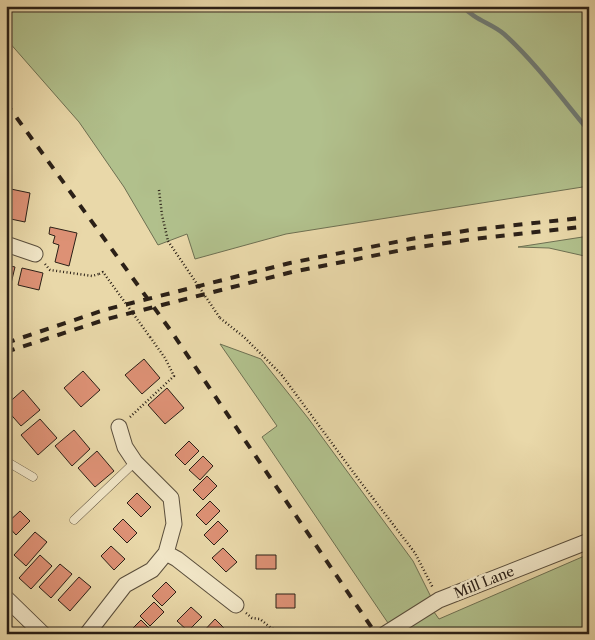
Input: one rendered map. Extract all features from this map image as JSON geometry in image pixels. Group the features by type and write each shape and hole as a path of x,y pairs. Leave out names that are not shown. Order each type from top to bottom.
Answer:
{"street":[{"path":"6,244 35,254"},
{"path":"87,634 125,585 152,570 166,553 174,524 171,498 135,462 125,447 119,427"},
{"name":"Mill Lane","path":"385,634 439,600 589,541"},
{"path":"166,553 177,559 236,605"},
{"path":"6,598 43,634"}],"lane":[{"path":"6,461 33,477"},
{"path":"74,520 135,462"}],"path":[{"path":"159,190 168,241 220,318 244,337 281,374 358,480 415,553 439,600"},
{"path":"35,254 50,270 92,276 103,272 165,358 174,376 119,427"},
{"path":"236,605 252,618 260,619 271,628 286,634"}],"green space":[{"path":"6,6 585,6 586,11 589,13 589,186 286,234 195,259 187,234 158,245 124,187 79,122 8,41"},
{"path":"589,236 589,257 549,248 518,247"},
{"path":"220,344 261,359 308,418 413,561 431,597 388,623 262,437 277,426"},
{"path":"589,554 589,634 398,634 434,612 439,619"}],"building":[{"path":"6,188 30,193 25,222 6,218"},
{"path":"50,227 77,233 69,266 55,262 59,245 53,243 55,236 49,234"},
{"path":"6,265 15,267 9,292 6,292"},
{"path":"22,268 43,273 39,290 18,285"},
{"path":"144,359 160,378 142,394 125,375"},
{"path":"83,371 100,390 81,407 64,388"},
{"path":"167,388 184,408 165,424 148,405"},
{"path":"23,390 40,410 21,426 6,409 6,405"},
{"path":"40,419 57,438 38,455 21,435"},
{"path":"74,430 90,449 72,466 55,446"},
{"path":"189,441 199,451 185,465 175,455"},
{"path":"97,451 114,471 95,487 78,468"},
{"path":"203,456 213,466 200,480 189,470"},
{"path":"207,476 217,486 203,500 193,490"},
{"path":"137,493 151,507 141,517 127,503"},
{"path":"210,501 220,511 206,525 196,515"},
{"path":"20,511 30,521 16,535 6,524"},
{"path":"123,519 137,533 127,543 113,529"},
{"path":"218,521 228,531 214,545 204,535"},
{"path":"35,532 47,542 26,566 14,555"},
{"path":"111,546 125,559 114,570 101,556"},
{"path":"223,548 237,562 226,572 212,558"},
{"path":"40,555 52,566 31,589 19,578"},
{"path":"256,555 276,555 276,569 256,569"},
{"path":"60,564 72,574 51,598 39,587"},
{"path":"79,577 91,587 70,611 58,600"},
{"path":"166,582 176,592 162,606 152,596"},
{"path":"276,594 295,594 295,608 276,608"},
{"path":"154,602 164,612 150,626 140,616"},
{"path":"191,607 202,617 188,631 177,621"},
{"path":"215,619 225,629 221,634 201,634"},
{"path":"141,620 151,630 147,634 127,634"}],"waterway":[{"path":"463,6 472,15 504,34 546,78 584,125"}],"railway":[{"path":"6,103 171,331 376,634"},
{"path":"6,343 104,310 290,263 411,239 471,230 589,217"},
{"path":"6,352 107,319 292,272 412,248 589,226"}]}
